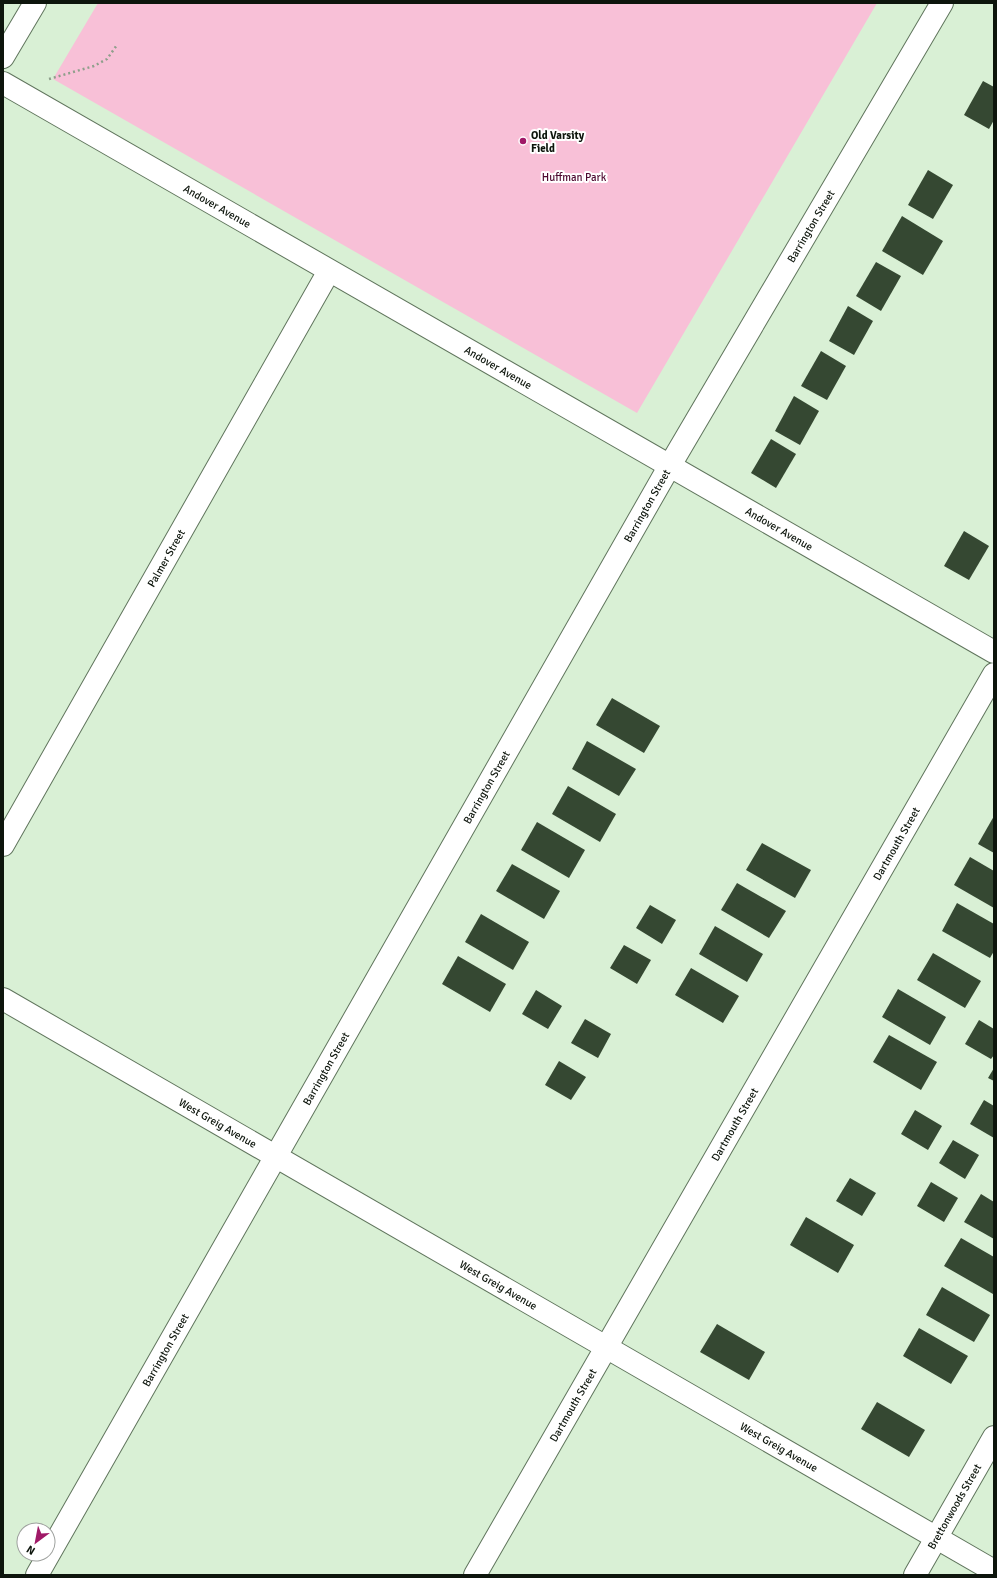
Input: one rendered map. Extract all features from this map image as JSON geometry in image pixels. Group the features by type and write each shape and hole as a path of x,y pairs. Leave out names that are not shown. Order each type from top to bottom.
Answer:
{"street":[{"path":"3,57 35,3"},
{"name":"Barrington Street","path":"37,1575 670,467 942,3"},
{"name":"Andover Avenue","path":"3,83 994,652"},
{"name":"Palmer Street","path":"3,845 329,271"},
{"name":"Dartmouth Street","path":"475,1575 994,674"},
{"name":"West Greig Avenue","path":"3,999 994,1571"},
{"name":"Brettonwoods Street","path":"915,1575 994,1437"}],"path":[{"path":"49,80 94,66 107,59 117,45"}],"green space":[{"name":"Huffman Park","path":"98,3 877,3 637,413 53,79"}],"building":[{"path":"983,81 994,87 994,120 989,129 964,115"},
{"path":"928,170 953,185 933,219 908,205"},
{"path":"902,216 943,241 923,275 882,251"},
{"path":"876,262 901,276 881,311 856,296"},
{"path":"848,306 873,321 854,355 829,341"},
{"path":"821,351 846,366 827,400 801,386"},
{"path":"794,396 819,411 800,445 775,431"},
{"path":"771,439 796,454 776,488 751,473"},
{"path":"964,531 989,546 969,580 944,566"},
{"path":"612,698 660,726 644,753 596,725"},
{"path":"587,741 636,769 619,796 572,769"},
{"path":"568,786 616,814 600,842 552,814"},
{"path":"994,816 994,853 978,844"},
{"path":"537,822 585,850 569,878 521,850"},
{"path":"762,843 811,870 795,898 746,870"},
{"path":"970,857 994,871 994,908 954,885"},
{"path":"512,864 560,891 544,919 496,891"},
{"path":"737,883 786,911 769,938 721,910"},
{"path":"957,903 994,924 994,951 990,958 942,931"},
{"path":"650,905 676,920 662,944 636,928"},
{"path":"481,914 529,942 513,970 465,942"},
{"path":"715,926 763,954 747,982 699,954"},
{"path":"624,945 651,960 637,984 610,968"},
{"path":"933,953 981,981 965,1008 917,980"},
{"path":"458,956 506,984 490,1012 442,984"},
{"path":"691,968 739,996 723,1023 675,995"},
{"path":"898,989 946,1017 930,1045 882,1017"},
{"path":"536,990 562,1006 548,1029 522,1014"},
{"path":"585,1019 611,1034 598,1058 571,1043"},
{"path":"979,1020 994,1029 994,1055 991,1059 965,1044"},
{"path":"889,1035 937,1062 921,1090 873,1062"},
{"path":"559,1061 586,1077 571,1100 545,1085"},
{"path":"994,1068 994,1081 988,1078"},
{"path":"984,1100 994,1106 994,1138 970,1124"},
{"path":"915,1110 942,1126 928,1150 901,1134"},
{"path":"953,1140 979,1155 965,1179 939,1163"},
{"path":"850,1178 876,1193 862,1216 836,1201"},
{"path":"931,1182 958,1198 944,1222 917,1206"},
{"path":"981,1194 994,1202 994,1239 964,1222"},
{"path":"806,1217 854,1245 838,1273 790,1245"},
{"path":"961,1238 994,1257 993,1294 944,1266"},
{"path":"942,1287 990,1315 974,1342 926,1315"},
{"path":"717,1324 765,1352 749,1380 700,1352"},
{"path":"919,1328 968,1356 951,1384 903,1356"},
{"path":"877,1402 925,1430 909,1457 861,1429"}],"place":[{"name":"Old Varsity Field","path":"523,141"}]}
